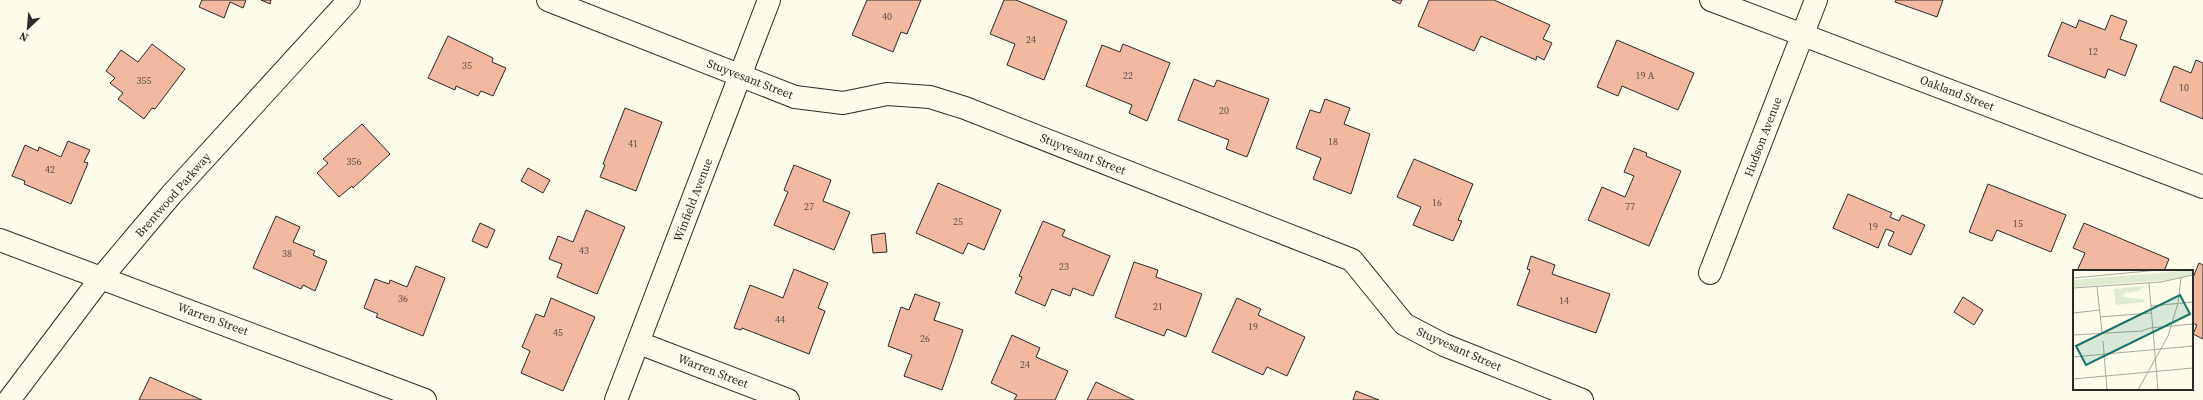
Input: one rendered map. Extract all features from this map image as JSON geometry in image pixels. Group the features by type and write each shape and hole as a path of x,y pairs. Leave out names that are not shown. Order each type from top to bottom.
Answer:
{"street":[{"name":"Brentwood Parkway","path":"9,400 101,278 171,195 349,0"},
{"name":"Stuyvesant Street","path":"548,0 795,97 843,102 894,95 930,97 965,108 1352,260 1404,324 1444,345 1582,400"},
{"name":"Winfield Avenue","path":"616,400 769,0"},
{"name":"Oakland Street","path":"1711,0 2203,187"},
{"name":"Hudson Avenue","path":"1710,273 1816,0"},
{"name":"Warren Street","path":"0,240 425,400"},
{"name":"Warren Street","path":"639,343 788,400"}],"building":[{"path":"202,0 246,0 243,8 230,2 224,18 199,7"},
{"path":"261,0 271,0 270,4"},
{"path":"867,0 921,0 907,34 901,32 893,52 852,35"},
{"path":"1004,0 1016,0 1067,21 1044,80 1007,65 1015,44 990,34"},
{"path":"1392,0 1402,0 1400,4"},
{"path":"1429,0 1494,0 1550,25 1543,39 1552,43 1544,60 1537,56 1536,60 1481,36 1474,51 1418,26"},
{"path":"1896,0 1943,0 1937,17 1895,2"},
{"path":"2111,15 2127,21 2120,39 2137,45 2125,76 2108,69 2105,78 2048,56 2062,22 2076,28 2079,20 2105,30"},
{"path":"448,36 493,58 492,62 506,68 493,96 481,91 478,96 456,86 455,90 428,78"},
{"path":"1617,40 1694,73 1678,110 1622,86 1618,96 1597,87"},
{"path":"152,44 185,69 155,109 152,108 144,119 118,99 123,93 110,83 115,78 106,71 121,50 138,62"},
{"path":"1123,44 1170,63 1147,121 1129,113 1132,105 1086,86 1102,45 1120,52"},
{"path":"2196,60 2203,63 2203,119 2160,101 2174,66 2191,73"},
{"path":"1194,79 1214,87 1217,80 1269,99 1247,157 1226,149 1229,140 1178,120"},
{"path":"1325,99 1350,108 1344,124 1370,134 1351,194 1313,179 1321,158 1296,148 1310,110 1320,113"},
{"path":"625,108 662,122 636,191 600,177 605,165 603,164"},
{"path":"362,124 390,154 353,188 352,186 339,197 317,173 328,163 323,159"},
{"path":"68,141 90,150 84,162 88,163 71,204 24,184 25,181 12,176 25,145 38,151 39,147 61,157"},
{"path":"1634,148 1647,153 1646,156 1681,171 1649,246 1588,220 1602,187 1625,197 1634,176 1624,172"},
{"path":"1414,159 1473,184 1458,220 1462,221 1453,241 1413,225 1421,207 1397,197"},
{"path":"794,165 831,180 823,201 850,212 834,250 774,225 788,192 784,190"},
{"path":"528,168 550,180 543,193 521,181"},
{"path":"938,183 1001,210 984,250 968,243 963,254 916,233"},
{"path":"1988,184 2066,215 2051,252 1997,230 1992,241 1969,232"},
{"path":"1848,194 1892,213 1890,217 1899,221 1902,215 1925,225 1911,255 1888,245 1894,232 1886,229 1878,248 1833,228"},
{"path":"586,210 625,227 597,294 557,277 562,264 549,259 558,236 573,242"},
{"path":"276,216 300,227 293,242 315,251 313,255 327,261 315,291 303,285 301,289 253,268"},
{"path":"1043,221 1065,230 1062,236 1110,256 1093,296 1073,288 1070,296 1052,289 1045,306 1015,293 1022,277 1019,276"},
{"path":"480,223 495,230 487,248 472,241"},
{"path":"2084,223 2169,259 2164,270 2077,270 2085,253 2073,248"},
{"path":"885,233 887,252 873,253 871,235"},
{"path":"1531,256 1555,265 1552,274 1610,294 1596,333 1517,305 1530,270 1527,269"},
{"path":"1134,262 1158,270 1156,277 1202,294 1186,337 1167,329 1164,336 1115,317"},
{"path":"2199,263 2203,265 2203,339 2193,334 2197,325 2193,323 2193,278"},
{"path":"416,266 445,278 423,336 376,317 378,314 364,308 375,279 389,284 390,280 407,287"},
{"path":"794,269 828,283 818,308 825,311 809,354 742,328 741,330 734,328 750,285 783,298"},
{"path":"915,294 940,303 934,320 963,330 942,390 904,376 912,355 888,346 901,307 909,310"},
{"path":"1963,297 1983,310 1974,325 1954,312"},
{"path":"551,298 595,317 563,391 521,373 530,351 522,347 536,314 544,317"},
{"path":"1237,298 1261,309 1258,315 1305,337 1287,376 1267,367 1263,375 1212,352"},
{"path":"1012,335 1040,348 1036,357 1068,371 1055,400 1014,400 1017,395 991,383"},
{"path":"150,377 202,400 139,400"},
{"path":"1096,382 1134,400 1087,400"},
{"path":"1356,391 1379,400 1353,400"}]}
